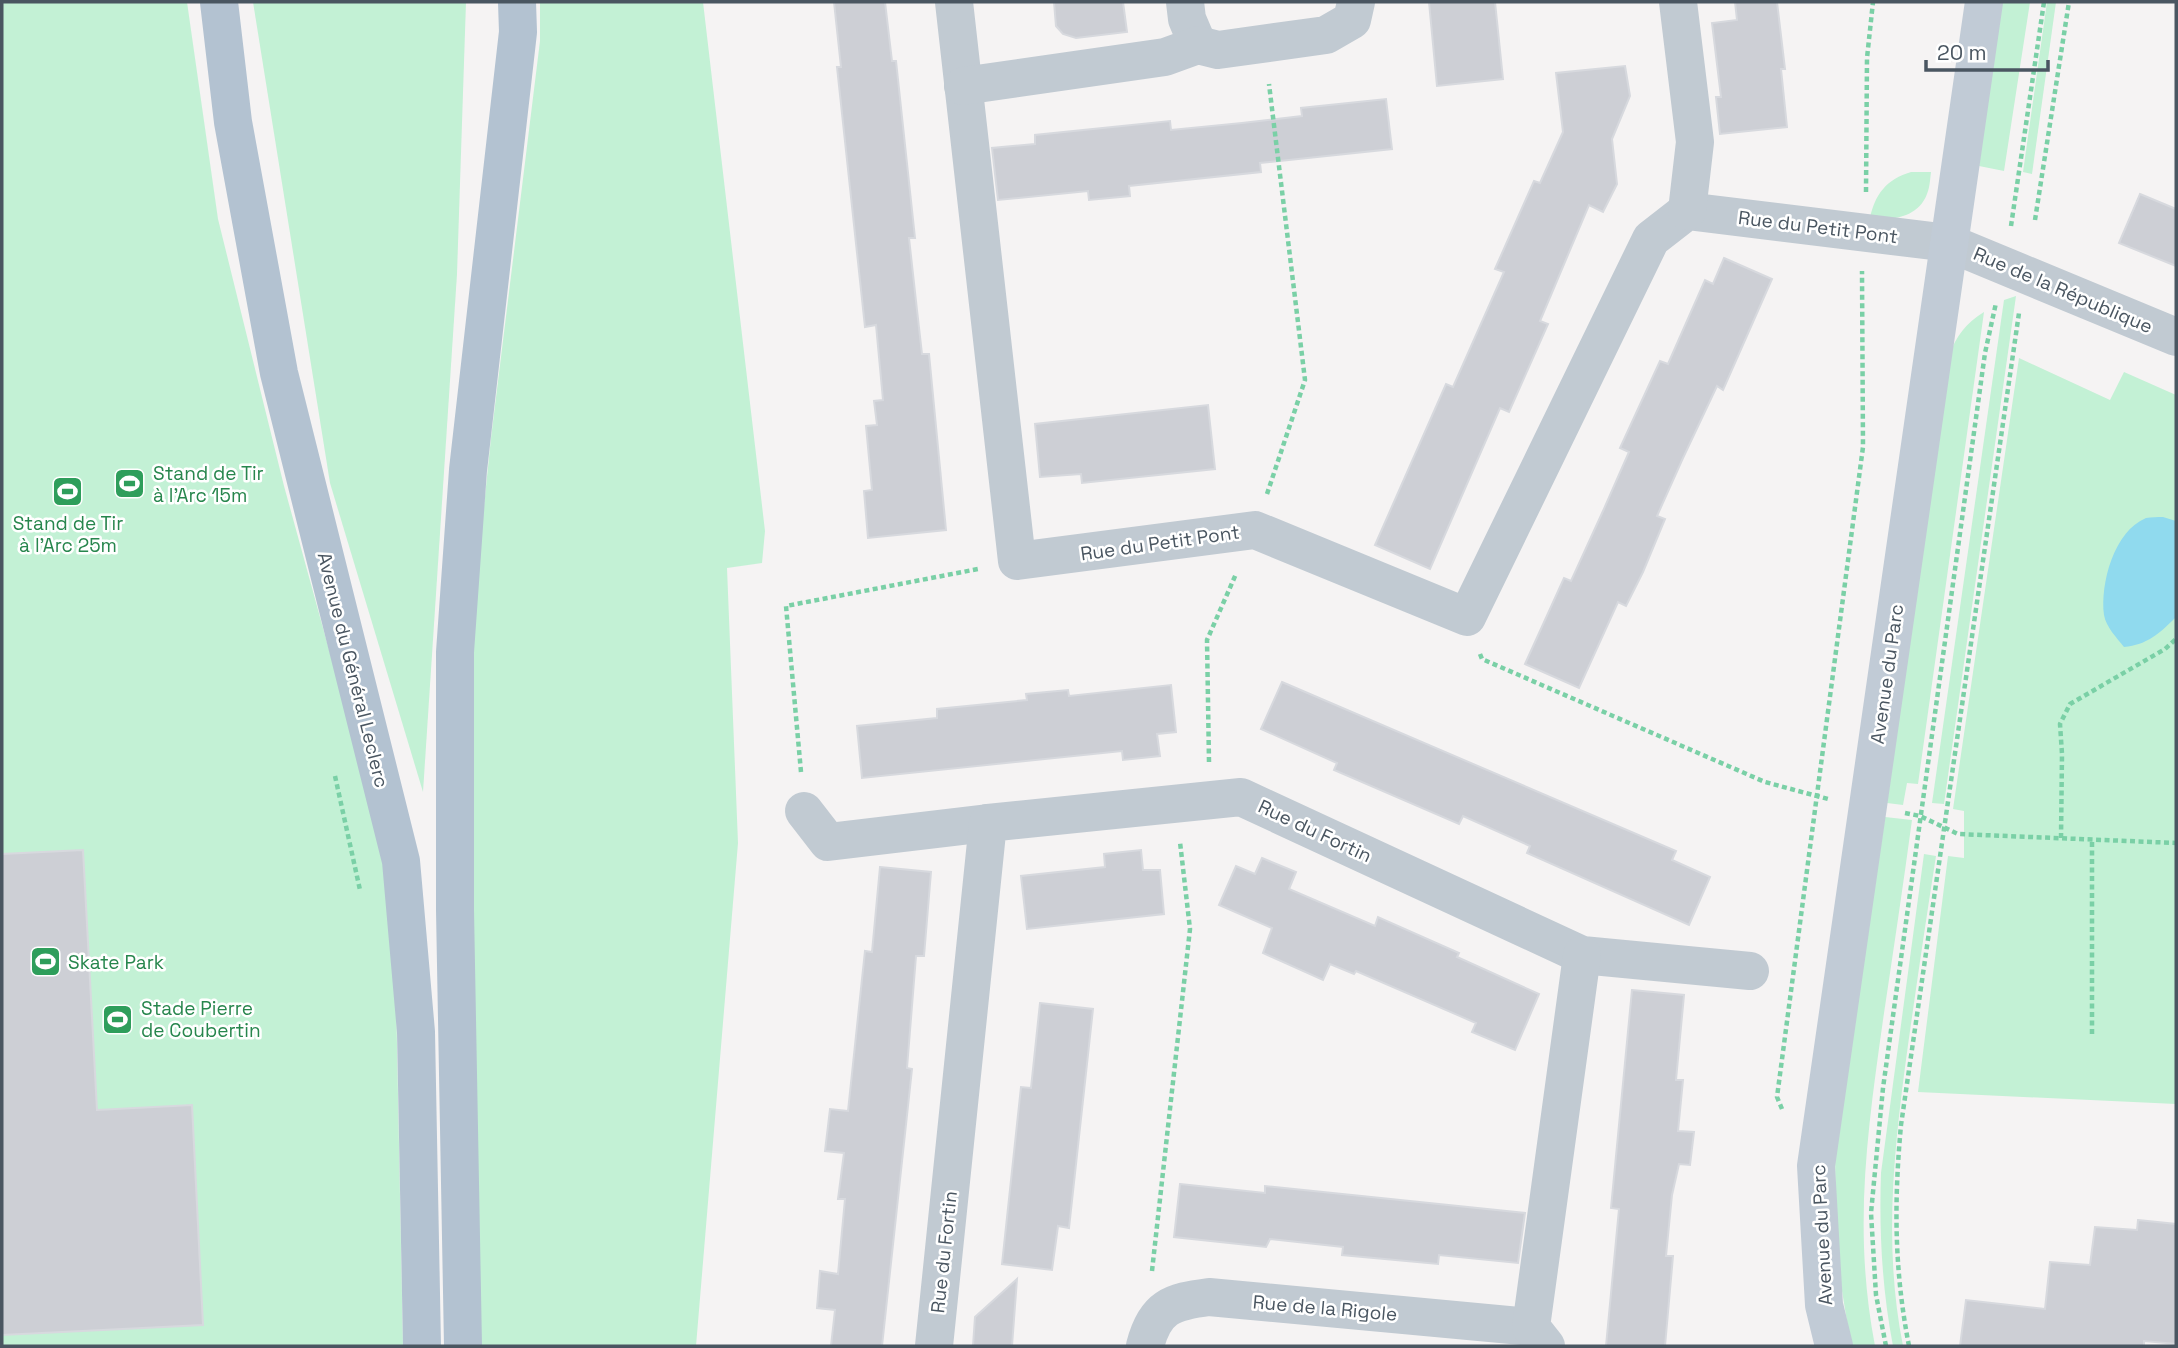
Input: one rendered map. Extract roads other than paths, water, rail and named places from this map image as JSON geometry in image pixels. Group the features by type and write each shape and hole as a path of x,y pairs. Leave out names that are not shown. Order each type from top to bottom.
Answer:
{"main road":[{"name":"Avenue du Général Leclerc","path":"219,2 233,122 279,373 401,862 416,1032 422,1346"},
{"path":"463,1346 455,909 455,652 468,470 518,32 517,2"}],"street":[{"path":"954,2 963,86 1166,57 1198,45 1218,50 1326,35 1352,20 1356,2"},
{"path":"1185,2 1187,19 1198,45"},
{"path":"1678,2 1695,142 1687,211"},
{"name":"Avenue du Parc","path":"1834,1346 1824,1305 1816,1166 1984,2"},
{"name":"Rue du Petit Pont","path":"963,86 1017,561 1255,530 1467,617 1651,239 1687,211 1949,243"},
{"name":"Rue de la République","path":"1949,243 2176,337"},
{"name":"Rue du Fortin","path":"804,811 828,842 1241,797 1582,955 1750,971"},
{"name":"Rue du Fortin","path":"934,1346 988,823"},
{"path":"1538,1337 1582,955"},
{"name":"Rue de la Rigole","path":"1145,1346 1151,1326 1163,1309 1185,1300 1209,1297 1538,1337"}],"water":[{"path":"2163,517 2176,521 2176,617 2153,637 2140,644 2124,647 2109,628 2104,615 2107,574 2125,534 2146,518"}],"place":[{"name":"Stand de Tir à l'Arc 15m","path":"130,484"},
{"name":"Stand de Tir à l'Arc 25m","path":"68,492"},
{"name":"Skate Park","path":"45,962"},
{"name":"Stade Pierre de Coubertin","path":"118,1019"}]}
